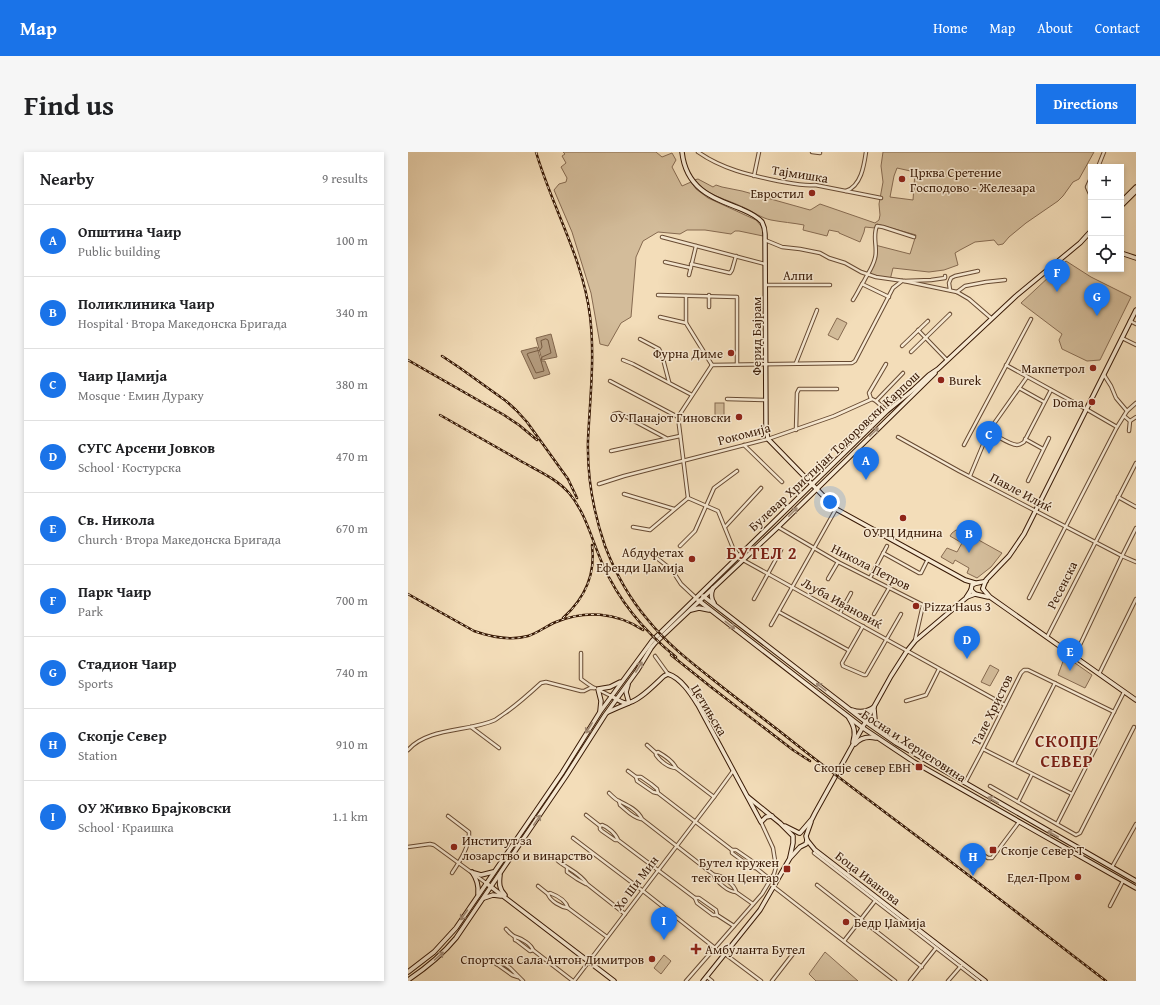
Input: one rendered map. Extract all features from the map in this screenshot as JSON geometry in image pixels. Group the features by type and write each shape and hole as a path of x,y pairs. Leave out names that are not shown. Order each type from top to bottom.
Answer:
{"street":[{"name":"Ферид Бајрам","path":"682,152 685,167 697,186 708,195 745,210 759,219 764,226 766,264 766,429 768,439"},
{"name":"Тајмишка","path":"698,152 724,167 737,172 805,186 815,185 881,198"},
{"path":"754,176 759,152"},
{"path":"812,152 820,153"},
{"path":"846,191 853,187 859,179 866,152"},
{"path":"1099,164 1104,152"},
{"path":"1123,200 1136,187"},
{"path":"1124,203 1136,191"},
{"path":"853,300 868,275 876,256 875,234 877,226 883,226 914,238"},
{"name":"Алпи","path":"662,237 766,264"},
{"name":"Булевар Христијан Тодоровски Карпош","path":"408,972 434,952 450,935 562,774 600,712 652,641 698,600 704,597 778,527 991,318 1086,237"},
{"path":"765,240 782,247 820,253 829,258 845,263 868,275 957,292 970,299 991,318"},
{"path":"689,275 696,246"},
{"path":"1124,254 1136,258"},
{"path":"692,264 730,273 736,256"},
{"path":"665,262 690,268"},
{"path":"950,290 949,282 953,277 978,271"},
{"path":"712,365 853,362 895,287 903,281 938,279 945,278 945,276"},
{"path":"957,292 965,286 1005,280"},
{"path":"862,284 889,297"},
{"name":"Алпи","path":"766,285 830,285"},
{"path":"658,295 737,296 737,364"},
{"path":"709,295 709,307"},
{"path":"686,296 686,322 712,365"},
{"path":"796,363 817,310"},
{"path":"703,981 760,910 790,858 802,846 807,838 812,820 891,676 907,651 915,641 966,598 982,592 986,580 1009,556 1024,534 1136,310"},
{"path":"911,352 950,314"},
{"path":"660,317 686,322"},
{"path":"964,445 1031,319"},
{"path":"902,346 928,321"},
{"path":"1130,321 1136,324"},
{"path":"918,330 947,360"},
{"path":"1122,338 1136,345"},
{"path":"640,339 660,349 669,382"},
{"path":"623,360 692,395"},
{"path":"886,364 869,393 871,400 876,401 887,411"},
{"path":"688,498 678,417 712,365"},
{"path":"1006,365 1117,427"},
{"name":"Булевар Христијан Тодоровски Карпош","path":"408,980 430,964 450,945 500,874 605,715 630,682 651,648 689,612 698,600 700,594 887,411 938,369"},
{"path":"876,401 903,373"},
{"path":"1104,375 1116,398 1128,411"},
{"path":"970,476 990,432 1027,377"},
{"path":"610,381 678,417"},
{"path":"1019,388 1044,402"},
{"path":"796,430 798,389 837,389"},
{"path":"990,432 1016,445 1021,444 1051,390"},
{"path":"727,399 767,400"},
{"name":"Рокомија","path":"599,484 624,476 768,439 834,416 871,400"},
{"path":"1030,598 1117,427 1124,416 1136,403"},
{"path":"614,414 619,413 666,439"},
{"path":"1124,416 1130,422"},
{"path":"1129,431 1130,422 1136,417"},
{"path":"611,451 680,436"},
{"name":"Павле Илиќ","path":"898,437 1036,511 1136,562"},
{"path":"1028,481 1049,438"},
{"path":"768,439 836,508 965,580 981,585 990,597 1136,700"},
{"path":"1025,439 1043,449"},
{"path":"744,445 782,482"},
{"name":"Ресенска","path":"1048,637 1136,463"},
{"path":"680,546 695,531 714,488 737,471"},
{"path":"725,527 761,488"},
{"path":"624,494 674,509"},
{"path":"1118,497 1136,507"},
{"path":"688,498 718,511 733,548 739,556"},
{"path":"633,527 650,530 688,498"},
{"path":"771,625 836,508"},
{"name":"Никола Петров","path":"778,527 838,562 923,605 915,641"},
{"path":"1078,649 1136,528"},
{"path":"870,578 887,546"},
{"path":"754,599 781,550"},
{"path":"883,553 920,573 928,560"},
{"path":"653,555 672,570 681,584 698,600"},
{"name":"Љуба Ивановиќ","path":"743,560 1005,705"},
{"path":"828,579 838,562"},
{"path":"965,580 971,589 977,594 990,597"},
{"path":"966,598 976,583 986,580"},
{"path":"714,587 711,597 716,606"},
{"path":"874,614 889,588"},
{"path":"840,613 851,593"},
{"name":"Босна и Херцеговина","path":"700,594 880,732 965,784 1136,881"},
{"path":"1099,674 1136,599"},
{"name":"Босна и Херцеговина","path":"698,600 879,739 1018,822 1136,888"},
{"path":"689,612 693,609 699,608 705,608 713,612"},
{"path":"779,612 848,650"},
{"path":"863,626 842,661 843,666 866,675 901,614"},
{"path":"581,653 582,679 596,689 625,703 629,703"},
{"path":"605,715 645,693 668,674 655,656"},
{"path":"906,701 926,696 939,669"},
{"name":"Тале Христов","path":"965,784 1021,673 1024,670 1028,670 1114,712"},
{"name":"Цетињска","path":"668,674 676,678 690,694 761,822"},
{"path":"408,750 417,742 432,735 471,727 497,718 544,682 583,691 590,688 596,689 610,687 624,679"},
{"path":"629,703 626,692 630,682"},
{"path":"1014,764 1055,683"},
{"path":"596,689 601,701 600,712"},
{"path":"1057,824 1124,692"},
{"path":"849,709 863,712 875,706"},
{"path":"875,706 875,720 880,732"},
{"path":"846,714 855,732 854,740 848,753"},
{"path":"471,727 499,748"},
{"path":"990,786 1076,835 1080,833 1134,727"},
{"path":"848,753 862,738 870,737 879,739"},
{"path":"647,745 656,753 658,758 671,767 676,768"},
{"path":"984,749 1072,794"},
{"path":"656,753 658,752 666,757 676,768 714,797"},
{"path":"628,771 636,777 637,781 653,792 658,793 732,850 736,850 753,862 756,868"},
{"name":"Хо Ши Мин","path":"573,981 733,771"},
{"path":"1018,802 1032,774"},
{"path":"636,777 641,777 651,784 657,789 658,793"},
{"path":"609,793 619,801 624,802 639,814 642,819 714,875 716,879 725,887 733,892 736,892 754,904"},
{"path":"746,795 794,836"},
{"path":"448,816 469,832 469,838 459,863 452,873"},
{"path":"586,816 600,826 603,825 608,828 617,836 618,840"},
{"path":"686,981 754,904 771,880 776,867 775,858 770,839 761,822 766,816 772,816"},
{"path":"794,836 800,833 812,820"},
{"path":"972,854 977,852 988,858 992,858 1018,822"},
{"path":"780,823 807,838"},
{"path":"1112,867 1136,824"},
{"path":"600,826 602,831 615,840 618,840 695,898 699,898 716,910 717,915 734,926"},
{"path":"790,858 794,836"},
{"path":"573,838 715,948"},
{"name":"Боца Иванова","path":"807,838 815,852"},
{"path":"793,843 796,846 802,846"},
{"path":"408,847 430,844 434,845 472,872 614,981"},
{"name":"Боца Иванова","path":"802,846 815,852 961,965 985,981"},
{"path":"732,850 732,854 751,867 756,868 771,880"},
{"path":"815,852 876,901 896,914 936,948 961,965 979,981"},
{"path":"558,861 567,869 570,869 583,878 587,884 625,914"},
{"path":"472,872 481,875 494,872"},
{"path":"472,872 477,882 478,895"},
{"path":"500,874 500,888 504,895 512,903"},
{"path":"714,875 718,875 736,888 736,892"},
{"path":"1110,906 1123,881"},
{"path":"817,885 922,967"},
{"path":"538,886 562,907 568,908 607,937"},
{"path":"774,887 895,981"},
{"path":"548,894 550,893 566,903 568,908"},
{"path":"483,899 488,896 496,895 501,896 512,903"},
{"path":"844,941 876,901"},
{"path":"506,929 532,947 533,950 573,981"},
{"path":"910,981 936,948"},
{"path":"772,981 796,950"},
{"path":"725,954 761,981"},
{"path":"518,977 512,976 496,964 497,962 500,961 510,968 523,981"},
{"path":"948,981 961,965"},
{"path":"706,977 712,981"}],"shaded area":[{"path":"563,152 656,152 662,157 672,153 676,160 672,167 682,186 691,182 696,189 708,198 756,220 762,227 763,236 739,231 735,231 731,234 705,230 687,230 680,234 658,232 643,241 636,257 631,317 621,323 608,346 600,344 591,293 572,232 554,190 559,184 566,182 567,178 561,167 566,163 562,156 565,154"},
{"path":"883,152 1094,152 1079,179 1073,182 1063,196 1026,223 1003,244 998,245 994,240 975,242 955,253 958,265 944,270 929,272 893,268 890,280 868,275 876,256 875,245 910,254 916,235 877,224 875,228 865,227 860,242 839,232 829,230 827,236 803,230 804,225 764,218 745,208 711,194 694,180 698,179 713,187 716,185 742,191 810,210 820,204 875,223 879,220 880,215 879,204 883,182 881,166","holes":["897,168 915,172 913,200 890,197"]},
{"path":"1066,261 1091,277 1131,297 1100,360 1087,361 1062,349 1059,340 1062,334 1021,303"},
{"path":"837,318 847,323 838,340 828,335"},
{"path":"715,403 724,403 724,419 715,419"},
{"path":"956,530 966,533 1002,553 991,567 977,578 967,573 969,568 955,560 953,564 941,557 947,548 957,552 962,543 950,536"},
{"path":"1065,656 1092,675 1085,688 1058,675"},
{"path":"990,665 999,670 990,686 981,682"},
{"path":"825,952 858,981 816,981 809,974"},
{"path":"664,955 671,961 661,974 654,968"}],"water":[{"path":"551,334 557,357 542,360 536,338"},
{"path":"537,347 541,361 545,361 550,374 534,379 521,351"}],"railway":[{"path":"536,152 581,274 590,316 592,362 588,453 594,507 609,556 618,575 635,603 655,629 698,668 825,767 1106,981"},
{"path":"442,356 506,401 516,410 527,422 568,479 577,498"},
{"path":"408,360 504,415 537,440"},
{"path":"440,415 546,475 569,493 580,509 603,565 617,591 643,626 676,657"},
{"path":"563,618 583,594 587,585 592,566 592,545"},
{"path":"408,594 474,631 501,638 528,636 567,618 589,615 611,616 622,619 643,630"},
{"path":"671,655 793,750 810,761"}],"place":[{"name":"Црква Сретение Господово - Железара","path":"902,179"},
{"name":"Евростил","path":"812,193"},
{"name":"Парк Чаир","path":"1057,292"},
{"name":"Стадион Чаир","path":"1097,316"},
{"name":"Фурна Диме","path":"731,353"},
{"name":"Макпетрол","path":"1093,368"},
{"name":"Burek","path":"941,380"},
{"name":"Doma","path":"1092,402"},
{"name":"ОУ Панајот Гиновски","path":"739,417"},
{"name":"Чаир Џамија","path":"989,454"},
{"name":"Општина Чаир","path":"866,480"},
{"name":"ОУРЦ Иднина","path":"903,518"},
{"name":"Поликлиника Чаир","path":"969,553"},
{"name":"Абдуфетах Ефенди Џамија","path":"692,559"},
{"name":"Pizza Haus 3","path":"916,606"},
{"name":"СУГС Арсени Јовков","path":"967,659"},
{"name":"Св. Никола","path":"1070,671"},
{"name":"Скопје север ЕВН","path":"919,767"},
{"name":"Институт за лозарство и винарство","path":"454,847"},
{"name":"Скопје Север Т","path":"993,850"},
{"name":"Бутел кружен тек кон Центар","path":"787,869"},
{"name":"Скопје Север","path":"973,876"},
{"name":"Едел-Пром","path":"1078,877"},
{"name":"Бедр Џамија","path":"846,922"},
{"name":"ОУ Живко Брајковски","path":"664,940"},
{"name":"Амбуланта Бутел","path":"696,949"},
{"name":"Спортска Сала Антон Димитров","path":"652,959"}],"district":[{"name":"БУТЕЛ 2","path":"762,552"},
{"name":"СКОПЈЕ СЕВЕР","path":"1067,750"}]}
